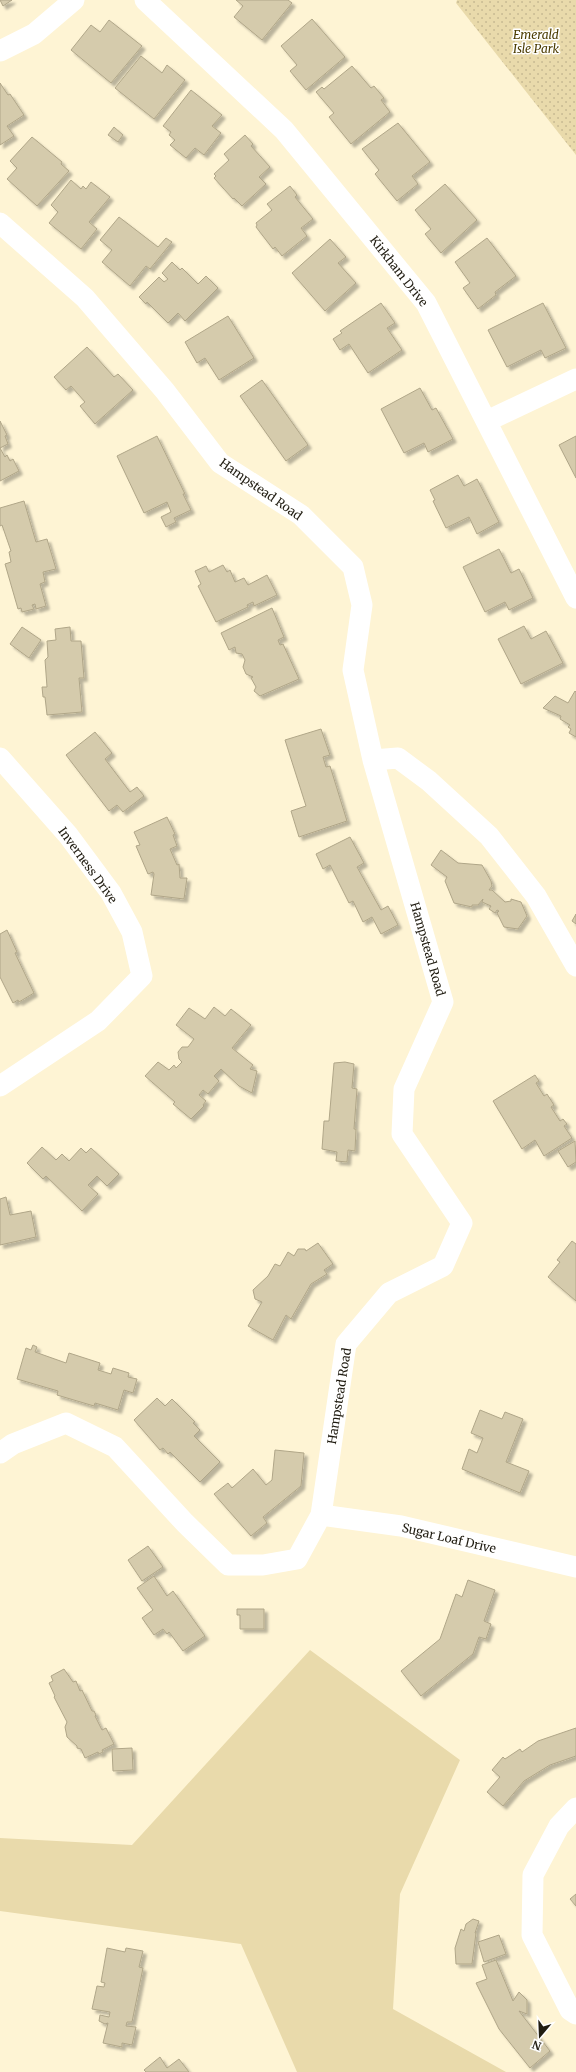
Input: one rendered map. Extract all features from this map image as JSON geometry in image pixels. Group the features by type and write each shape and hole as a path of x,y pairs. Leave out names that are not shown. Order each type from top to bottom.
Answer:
{"street":[{"path":"0,51 34,34 74,0"},
{"name":"Kirkham Drive","path":"145,0 284,130 426,302 576,598"},
{"name":"Hampstead Road","path":"0,223 85,298 165,391 220,463 301,515 353,567 362,605 353,670 373,760 443,1002 404,1089 402,1134 462,1223 444,1266 389,1293 346,1344 321,1515 297,1558 263,1565 228,1565 185,1523 115,1447 66,1423 12,1444 0,1453"},
{"path":"487,421 576,379"},
{"name":"Inverness Drive","path":"0,758 68,835 111,893 132,932 142,976 98,1021 0,1086"},
{"path":"373,760 398,758 428,782 489,836 536,896 576,966"},
{"name":"Sugar Loaf Drive","path":"321,1515 401,1526 576,1567"},
{"path":"576,1808 559,1826 533,1875 532,1935 570,2010 576,2014"}],"green space":[{"name":"Emerald Isle Park","path":"457,0 576,0 576,155 456,3"},
{"path":"310,1650 460,1760 400,1894 393,2009 506,2072 297,2072 241,1944 0,1911 0,1838 132,1845"}],"building":[{"path":"0,0 12,0 3,6"},
{"path":"236,0 288,0 292,3 262,40 234,17 243,6"},
{"path":"312,19 345,57 306,90 290,71 297,65 281,46"},
{"path":"109,20 142,46 111,83 71,50 91,25 100,32"},
{"path":"141,56 162,73 167,65 185,80 154,119 115,88"},
{"path":"352,66 371,88 374,86 384,98 381,100 390,112 351,144 329,117 334,113 316,92 322,87 324,89"},
{"path":"0,83 8,95 10,94 24,115 7,126 14,136 0,145"},
{"path":"191,90 222,115 212,126 221,133 204,155 195,148 186,158 170,145 175,140 169,135 171,132 163,126"},
{"path":"398,123 430,162 412,176 418,184 397,201 375,174 379,170 362,149"},
{"path":"114,127 123,135 118,142 108,135"},
{"path":"245,135 253,144 251,146 270,167 259,177 266,184 242,206 234,198 233,199 214,178 216,176 214,174 229,160 224,154"},
{"path":"32,137 62,162 61,164 69,171 37,206 7,179 17,168 10,161"},
{"path":"71,180 81,189 83,186 86,189 91,182 110,197 89,222 97,229 81,249 49,223 58,212 51,205"},
{"path":"445,184 477,220 441,253 425,234 431,229 415,210"},
{"path":"290,186 297,195 295,197 313,219 301,228 307,236 282,256 275,247 273,249 256,227 256,223 272,210 267,204"},
{"path":"119,217 158,247 166,238 172,242 150,269 146,266 130,286 102,262 112,250 100,240"},
{"path":"487,238 516,276 495,292 496,295 478,309 463,288 470,283 455,262"},
{"path":"330,239 346,257 338,263 356,283 325,311 292,273"},
{"path":"172,262 180,270 182,268 198,284 206,276 218,288 185,321 178,313 168,323 147,302 146,304 139,297 159,277 164,282 168,279 162,273"},
{"path":"381,303 395,323 387,328 402,350 368,373 349,344 340,350 333,339 342,333 340,331"},
{"path":"543,303 566,348 545,358 541,350 507,367 488,330"},
{"path":"228,316 254,358 219,380 205,358 197,363 185,342"},
{"path":"87,347 114,377 118,374 133,390 95,424 80,406 85,402 71,386 66,390 54,377"},
{"path":"262,380 308,445 286,461 240,396"},
{"path":"420,388 432,410 436,408 453,439 428,452 424,443 404,453 381,409"},
{"path":"0,421 7,435 5,436 8,444 0,448"},
{"path":"157,436 185,494 183,494 191,510 174,518 176,522 166,527 161,517 171,512 167,502 144,513 117,456"},
{"path":"576,436 576,478 559,445"},
{"path":"0,448 5,457 7,455 10,461 13,459 19,471 0,481"},
{"path":"458,475 464,486 477,479 499,522 477,534 469,517 446,528 433,501 435,500 430,490"},
{"path":"24,501 36,542 47,539 56,569 43,572 45,582 40,584 46,606 36,609 35,604 32,605 34,609 22,612 21,608 18,609 5,564 11,562 9,552 11,551 2,525 0,526 0,508"},
{"path":"499,549 511,573 519,569 533,598 509,610 505,602 485,612 463,567"},
{"path":"223,565 227,572 230,570 235,582 244,578 248,585 267,575 277,595 254,606 253,602 247,605 248,607 216,622 198,586 201,584 195,571 206,566 209,572"},
{"path":"272,608 284,637 278,640 280,645 283,644 299,679 260,696 254,691 256,687 251,678 253,677 246,674 243,667 245,660 242,654 236,653 235,647 229,650 221,633"},
{"path":"524,626 531,639 546,631 563,663 521,684 498,639"},
{"path":"22,627 41,640 29,658 10,644"},
{"path":"70,627 71,641 81,641 84,678 79,678 82,712 47,715 42,687 47,687 45,660 48,657 47,641 56,640 55,629"},
{"path":"575,691 576,737 569,733 571,729 568,727 570,725 560,719 561,716 543,708 555,696 568,703"},
{"path":"321,729 330,755 323,757 326,767 330,766 347,821 299,837 291,811 306,806 285,740"},
{"path":"95,732 112,753 105,759 130,792 137,787 144,796 123,812 117,805 109,811 66,755"},
{"path":"167,817 175,834 173,835 177,846 170,849 177,865 179,864 180,878 187,878 184,899 151,895 154,874 153,872 148,874 136,846 140,845 134,832"},
{"path":"350,837 364,863 357,867 381,910 388,906 398,925 381,934 372,917 363,922 353,901 349,903 330,865 323,869 316,854"},
{"path":"441,850 458,863 482,865 491,881 492,886 489,890 492,890 505,902 511,901 511,899 521,902 527,916 518,929 504,927 497,913 499,911 497,910 495,913 489,909 491,906 482,902 483,899 478,905 472,905 472,907 454,903 445,881 447,877 431,865"},
{"path":"576,914 576,924 572,921"},
{"path":"7,930 17,952 15,953 34,993 19,1002 18,1000 13,1003 0,977 0,934"},
{"path":"214,1007 225,1016 231,1009 251,1025 232,1048 253,1065 250,1069 257,1071 252,1093 239,1086 221,1069 214,1076 219,1081 208,1094 203,1090 199,1095 206,1101 203,1105 204,1106 191,1119 173,1104 175,1102 145,1076 158,1062 169,1070 174,1065 176,1068 182,1062 179,1059 178,1052 182,1047 188,1047 194,1039 176,1025 189,1008 205,1019"},
{"path":"345,1062 354,1064 352,1088 357,1089 354,1129 356,1129 355,1151 348,1150 347,1162 336,1161 337,1152 322,1149 324,1121 329,1121 334,1063"},
{"path":"535,1075 539,1081 536,1083 544,1096 547,1094 554,1105 551,1107 560,1121 563,1119 567,1124 564,1126 572,1138 544,1156 535,1140 522,1149 493,1101"},
{"path":"575,1141 576,1162 568,1167 558,1151"},
{"path":"42,1147 56,1160 62,1154 69,1161 81,1148 86,1153 91,1148 119,1174 107,1186 97,1176 88,1185 98,1194 82,1211 46,1176 43,1179 27,1163"},
{"path":"6,1197 10,1215 31,1211 36,1237 0,1245 0,1199"},
{"path":"572,1241 576,1244 576,1301 548,1277 560,1262 557,1260"},
{"path":"318,1243 333,1264 324,1270 327,1274 311,1284 291,1319 286,1315 273,1340 248,1326 262,1302 255,1299 253,1290 268,1276 275,1264 280,1266 288,1252 294,1256 298,1249 305,1249 306,1251"},
{"path":"33,1345 37,1347 35,1352 66,1363 69,1353 100,1363 98,1370 111,1374 113,1368 129,1373 128,1377 137,1379 133,1393 124,1390 118,1410 95,1403 94,1406 57,1395 58,1391 17,1379 26,1348 31,1350"},
{"path":"157,1398 165,1406 172,1399 195,1422 193,1423 200,1430 194,1436 220,1462 200,1482 170,1452 168,1454 163,1448 160,1450 134,1420"},
{"path":"480,1410 502,1419 505,1412 523,1419 506,1462 529,1471 520,1493 462,1469 469,1449 477,1453 483,1438 471,1433"},
{"path":"275,1450 304,1453 301,1486 263,1517 267,1523 251,1536 214,1494 228,1483 232,1488 253,1469 266,1485 272,1480"},
{"path":"148,1546 163,1567 142,1581 128,1560"},
{"path":"154,1576 167,1596 173,1591 205,1636 183,1651 169,1632 167,1634 163,1629 154,1635 142,1618 153,1610 137,1588"},
{"path":"468,1580 495,1590 484,1621 491,1624 486,1639 479,1637 473,1654 421,1696 401,1671 440,1639 456,1594 462,1597"},
{"path":"237,1609 264,1609 264,1629 240,1629 240,1615 237,1615"},
{"path":"64,1669 73,1682 76,1681 80,1691 82,1690 92,1711 94,1711 96,1715 95,1716 102,1730 106,1728 114,1744 102,1750 103,1752 99,1754 98,1752 85,1758 81,1749 77,1748 77,1746 67,1737 65,1727 67,1722 54,1697 55,1696 49,1683 53,1681 51,1676"},
{"path":"576,1728 576,1756 550,1765 524,1781 503,1806 487,1792 500,1777 492,1770 503,1757 505,1759 520,1749 522,1752 538,1741"},
{"path":"132,1748 133,1770 113,1771 112,1749"},
{"path":"576,1894 576,1906 570,1899"},
{"path":"473,1919 479,1921 475,1933 472,1964 456,1964 455,1948 461,1929 464,1931 466,1924"},
{"path":"499,1935 506,1954 484,1962 478,1942"},
{"path":"107,1948 125,1952 126,1948 143,1951 139,1967 143,1968 132,2022 127,2022 126,2026 136,2027 132,2045 122,2043 122,2047 103,2043 108,2023 105,2024 99,2021 100,2015 109,2017 110,2012 92,2009 97,1986 104,1987 105,1983 101,1982"},
{"path":"496,1960 513,2001 519,1992 527,2000 527,2014 519,2011 550,2051 530,2068 499,2029 476,1983 487,1979 482,1965"},
{"path":"160,2057 167,2068 179,2059 189,2072 146,2072 144,2070"}]}
